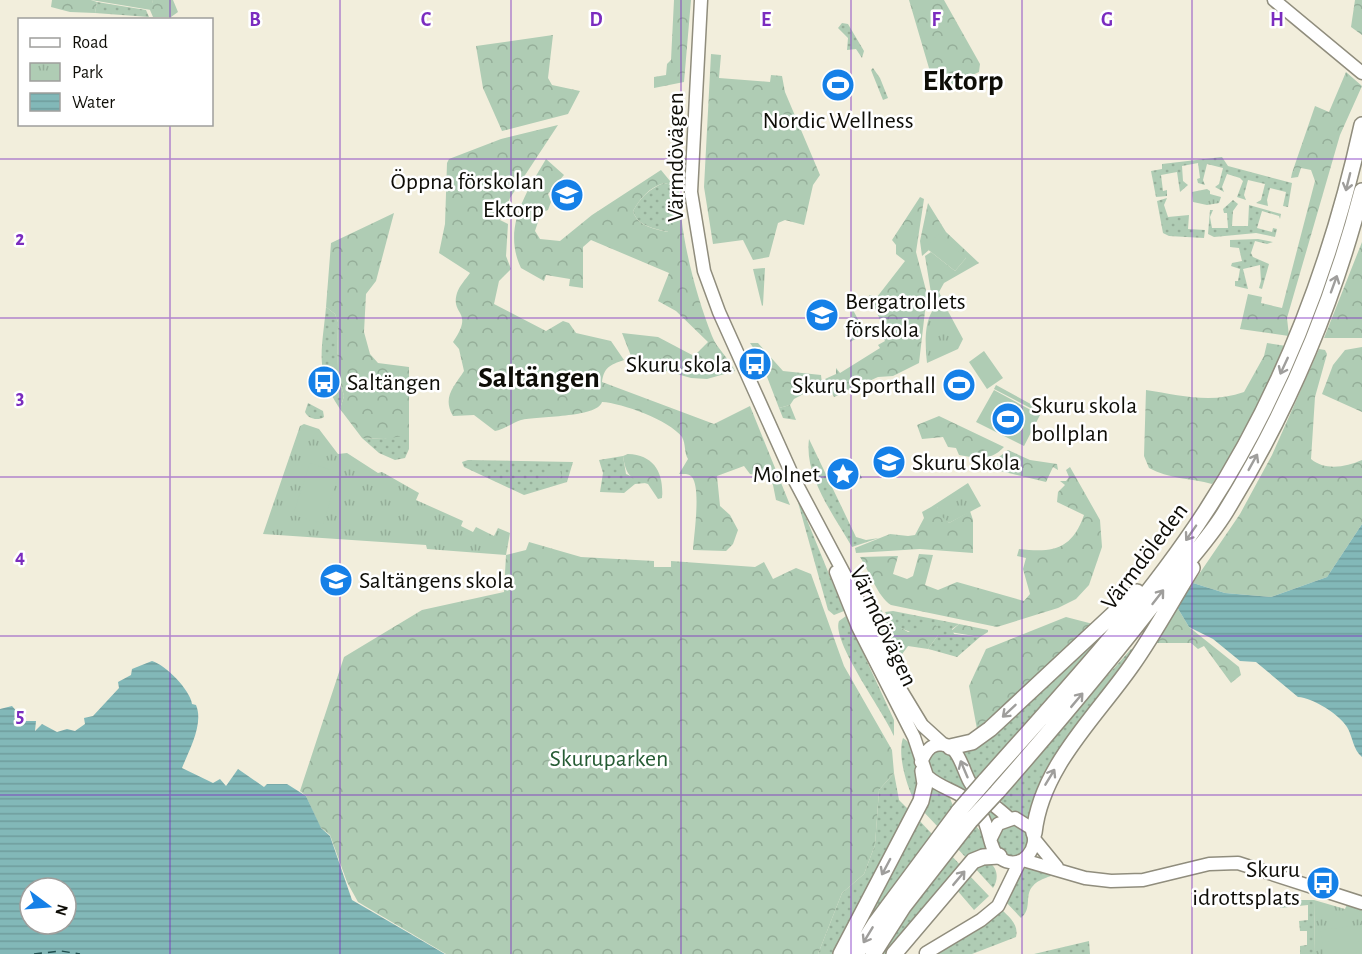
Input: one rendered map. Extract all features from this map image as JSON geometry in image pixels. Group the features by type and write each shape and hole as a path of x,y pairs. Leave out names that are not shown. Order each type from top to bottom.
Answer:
{"highway":[{"name":"Värmdöleden","path":"1182,557 1261,416 1295,344 1339,222 1362,125"},
{"name":"Värmdöleden","path":"856,954 961,821 985,781 1115,631 1225,513 1285,405 1313,341 1337,275 1362,191"},
{"path":"1035,836 1038,806 1049,778 1147,641 1225,513"},
{"path":"947,746 978,738 1115,631 1182,557"},
{"name":"Värmdöleden","path":"961,821 997,792 1080,697 1115,631"},
{"path":"841,954 917,811 925,784 922,766"},
{"path":"894,954 973,861 983,857 1000,857"},
{"name":"Värmdöleden","path":"873,954 931,858"}],"main road":[{"name":"Värmdövägen","path":"701,0 691,192 704,271 719,312 808,507 858,627 914,738 922,766"},
{"path":"1274,0 1362,73"},
{"name":"Värmdövägen","path":"808,507 912,709 927,731 961,760 971,783 1010,819"},
{"path":"947,746 930,747 922,766 932,780 961,794 981,815 993,848 1000,857 1003,880 999,900"},
{"path":"991,838 998,825 1010,819 1024,821 1060,870"},
{"path":"925,953 981,920 999,900 1021,860 1033,849 1035,836"},
{"path":"1000,857 1021,860 1094,879 1128,881 1209,864 1238,863 1362,903"}],"green space":[{"path":"52,0 97,2 95,13 70,12 51,7"},
{"path":"91,0 153,0 151,10"},
{"path":"153,0 173,0 178,12 171,17 153,17 150,10"},
{"path":"674,0 691,0 684,82 654,88 654,77 666,75 667,64 671,60"},
{"path":"909,0 944,0 980,64 979,72 936,92"},
{"path":"1355,0 1362,0 1362,35 1351,27"},
{"path":"97,2 146,10 149,17 95,13"},
{"path":"842,23 848,24 864,51 862,58 856,49 847,50 848,38 838,28"},
{"path":"553,35 548,78 552,85 580,91 568,114 502,131 483,88 476,46"},
{"path":"711,54 721,55 719,78 770,82 771,75 782,76 785,92 820,175 813,185 804,225 785,220 778,223 769,257 753,260 743,240 713,244 704,187"},
{"path":"873,68 888,98 883,100 871,70"},
{"path":"1346,72 1362,86 1340,135 1287,318 1289,336 1240,329 1248,294 1262,297 1261,303 1282,308 1315,181 1311,170 1301,168 1298,177 1291,178 1292,173 1315,106 1329,112"},
{"path":"558,125 510,198 500,220 508,224 506,256 511,269 499,281 494,304 546,331 563,321 569,323 576,333 611,341 624,360 608,367 602,382 714,424 750,406 790,505 776,500 773,485 768,477 750,474 744,466 717,476 720,506 730,515 738,530 733,544 726,551 693,550 696,512 695,483 691,476 679,474 688,459 682,437 667,424 633,409 602,402 598,407 578,414 521,420 495,431 474,415 453,416 450,409 451,392 464,371 459,349 453,342 462,324 456,300 457,293 470,273 439,253 445,224 447,163 449,159 501,139"},
{"path":"1222,157 1228,166 1292,183 1288,207 1283,206 1286,192 1270,188 1268,206 1256,203 1261,200 1265,184 1248,180 1244,195 1246,200 1237,197 1243,181 1240,178 1227,174 1222,187 1224,192 1215,187 1219,184 1223,168 1207,164 1203,180 1205,185 1198,183 1197,179 1200,178 1198,163 1182,166 1183,181 1188,185 1180,192 1177,172 1161,175 1163,191 1167,190 1167,196 1156,197 1151,171 1162,169 1162,164"},
{"path":"546,159 564,175 548,194 551,202 548,210 541,213 535,231 540,239 560,241 592,215 661,170 670,181 679,178 684,238 699,298 714,341 735,371 707,379 691,378 638,363 631,356 622,333 658,337 694,356 708,342 676,311 658,301 669,273 591,240 583,247 583,288 569,286 570,279 546,275 544,281 521,268 514,239 515,225 524,198","holes":["664,183 672,185 674,192 671,197 668,232 657,230 638,220 633,211 639,201"]},
{"path":"664,183 672,185 674,192 671,197 669,232 642,223 633,211 646,194"},
{"path":"1207,189 1210,194 1221,197 1219,203 1207,205 1193,202 1192,192"},
{"path":"920,197 924,199 916,252 927,294 919,363 893,376 878,377 834,397 825,379 836,374 836,368 840,373 880,348 878,345 885,341 882,335 886,333 869,295 877,297 905,261 896,254 896,245 892,240"},
{"path":"1167,198 1164,205 1168,217 1189,215 1188,229 1205,230 1204,238 1169,236 1163,233 1157,201"},
{"path":"1233,200 1238,204 1233,211 1232,226 1248,226 1249,205 1281,214 1280,219 1279,216 1262,211 1257,228 1272,232 1273,228 1277,229 1275,237 1256,233 1214,237 1208,234 1210,210 1213,210 1210,217 1212,228 1228,228 1227,213 1224,213 1223,209"},
{"path":"928,203 946,232 979,263 944,283 939,292 949,313 940,303 930,307 931,293 925,256 931,252 955,271 966,258 927,248 929,250 922,256 920,241"},
{"path":"394,213 376,281 366,294 364,332 370,354 378,363 409,367 409,435 384,439 362,438 340,409 344,396 337,370 338,322 335,314 326,307 331,243"},
{"path":"938,234 966,258 955,271 926,248"},
{"path":"1258,239 1273,242 1267,244 1255,241 1251,253 1253,257 1269,264 1262,289 1259,288 1260,265 1243,269 1248,289 1235,286 1240,269 1231,266 1232,263 1242,261 1239,248 1230,247 1230,240"},
{"path":"1362,242 1362,338 1324,338"},
{"path":"765,268 763,305 762,306 753,269"},
{"path":"940,303 949,313 963,339 958,349 927,363 926,330 934,308"},
{"path":"326,307 335,314 338,322 337,370 344,396 340,409 326,383 323,371 322,349"},
{"path":"852,308 864,331 863,335 850,342"},
{"path":"750,343 758,343 783,371 821,375 822,384 794,399 790,405 779,408 759,356"},
{"path":"1267,343 1286,346 1244,435 1224,469 1212,484 1156,472 1149,468 1144,456 1146,390 1207,398 1232,396 1244,392 1264,356"},
{"path":"1362,347 1362,412 1322,394 1333,365 1345,350"},
{"path":"1319,349 1325,350 1327,354 1315,397 1311,459 1323,465 1336,467 1362,460 1362,524 1327,577 1271,597 1225,593 1193,583 1240,514 1272,455"},
{"path":"984,351 1003,378 987,389 969,362"},
{"path":"996,385 1038,408 1036,411 994,389"},
{"name":"Skuru skola bollplan","path":"994,390 1040,415 1024,446 976,422"},
{"path":"308,403 323,411 324,417 316,419 308,416 305,412"},
{"path":"790,405 796,420 783,418 779,408"},
{"path":"939,416 1004,447 994,455 977,458 959,455 956,448 948,447 943,437 922,439 917,425"},
{"path":"304,424 319,429 338,454 347,453 378,473 382,472 419,493 416,500 463,521 461,526 473,532 476,527 494,536 498,528 510,533 506,555 427,549 426,545 263,534 300,426"},
{"path":"395,435 409,435 409,449 405,458 395,460 379,453 362,438 384,439"},
{"path":"809,439 856,537 866,540 879,538 852,547 829,509 816,481 811,467"},
{"path":"1008,450 1030,460 1057,464 1058,470 1053,467 1046,482 979,466 990,464"},
{"path":"628,454 645,458 656,467 661,481 662,498 658,499 648,484 630,475 623,456"},
{"path":"623,456 626,474 646,483 635,484 624,493 600,492 603,473 599,460"},
{"path":"468,460 573,462 567,482 524,495 464,467 462,462"},
{"path":"854,461 862,478 842,488 834,471"},
{"path":"310,463 339,473 323,524 293,515"},
{"path":"554,465 560,467 562,473 560,479 554,481 548,479 546,473 548,467"},
{"path":"1070,467 1100,520 1102,547 1089,585 1076,599 1058,608 997,627 891,605 878,590 860,557 898,556 893,574 907,579 913,576 919,554 933,555 925,585 938,590 957,582 1024,601 1030,594 1023,569 1026,558 1017,556 1019,549 1041,550 1059,547 1073,536 1084,515 1057,502 1058,492 1065,485 1060,481 1066,481 1069,477 1066,470"},
{"path":"968,483 981,506 949,523 940,515 937,507 931,507"},
{"path":"794,488 844,611 834,615 828,610"},
{"path":"931,507 937,507 949,523 970,511 973,520 973,553 920,549 856,553 855,548 890,534 915,535 924,518 922,512"},
{"name":"Skuruparken","path":"529,542 581,557 654,561 654,567 671,567 671,561 755,567 764,562 773,579 796,568 811,574 844,666 892,750 894,773 879,790 875,845 864,874 842,893 818,954 446,954 358,902 347,882 330,835 320,827 306,796 300,791 344,657 422,610 504,592 506,555 526,550"},
{"path":"879,607 889,621 908,632 930,622 938,627 938,635 928,649 908,646 895,664 873,617 873,612"},
{"path":"1177,607 1189,627 1239,667 1241,675 1231,683 1204,646 1198,649 1191,643 1154,643"},
{"path":"893,611 959,624 952,629 954,634 980,637 957,657 928,649 938,635 907,631 901,628 889,619 885,612"},
{"path":"846,616 894,720 894,736 843,644 839,621"},
{"path":"1066,617 1093,624 977,729 969,686 986,649"},
{"path":"959,624 988,630 988,632 980,637 950,632"},
{"path":"1094,645 975,780 963,751 1083,650"},
{"path":"1131,649 1135,649 1044,777 1035,797 1031,819 1006,808 999,798"},
{"path":"903,738 909,743 917,759 919,777 916,804 904,771 901,753"},
{"path":"937,749 948,752 1000,816 992,823 987,814 963,789 929,770 927,758"},
{"path":"894,773 899,800 912,813 833,954 818,954 842,893 864,874 875,845 879,790"},
{"path":"928,783 948,793 953,806 938,827 921,809"},
{"path":"917,818 932,834 850,950"},
{"path":"1013,824 1024,829 1029,840 1024,851 1013,856 1002,851 997,840 1002,829"},
{"path":"976,826 982,833 986,849 968,860 957,848"},
{"path":"951,855 962,867 890,954 880,954"},
{"path":"988,862 994,867 996,873 993,888 974,867"},
{"path":"1036,867 1047,869 1051,876 1033,885 1028,896 1027,908 1021,918 1006,902 1022,869"},
{"path":"968,874 989,896 974,910 956,889"},
{"path":"1281,900 1314,900 1315,954 1300,954 1300,946 1307,945 1307,931 1300,931 1299,921 1308,920 1308,905 1280,908"},
{"path":"1314,900 1345,909 1348,902 1362,907 1362,954 1315,954"},
{"path":"1001,909 1015,925 1016,937 972,954 935,954"},
{"path":"1362,925 1362,954 1324,954 1320,930"},
{"path":"1089,941 1090,954 1034,954"}],"water":[{"path":"1362,524 1362,757 1347,727 1332,712 1298,697 1256,662 1240,661 1213,639 1189,627 1177,607 1193,583 1225,593 1271,597 1327,577"},
{"path":"152,661 158,663 176,679 187,692 192,704 196,705 197,729 182,768 213,783 220,779 226,786 238,769 264,787 267,784 287,784 306,796 321,828 330,836 352,900 445,954 0,954 0,709 12,706 20,715 25,716 25,721 36,721 35,731 42,724 57,732 67,729 75,731 85,724 84,718 93,716 119,688 118,682 131,675 132,669"}],"ferry route":[{"path":"34,954 61,951 80,954"}],"place":[{"name":"Nordic Wellness","path":"838,85"},
{"name":"Öppna förskolan Ektorp","path":"567,195"},
{"name":"Bergatrollets förskola","path":"822,315"},
{"name":"Skuru skola","path":"755,364"},
{"name":"Saltängen","path":"324,382"},
{"name":"Skuru Sporthall","path":"959,385"},
{"name":"Skuru skola bollplan","path":"1008,419"},
{"name":"Skuru Skola","path":"889,462"},
{"name":"Molnet","path":"843,474"},
{"name":"Saltängens skola","path":"336,580"},
{"name":"Skuru idrottsplats","path":"1323,883"}],"district":[{"name":"Ektorp","path":"963,80"},
{"name":"Saltängen","path":"539,377"}]}
